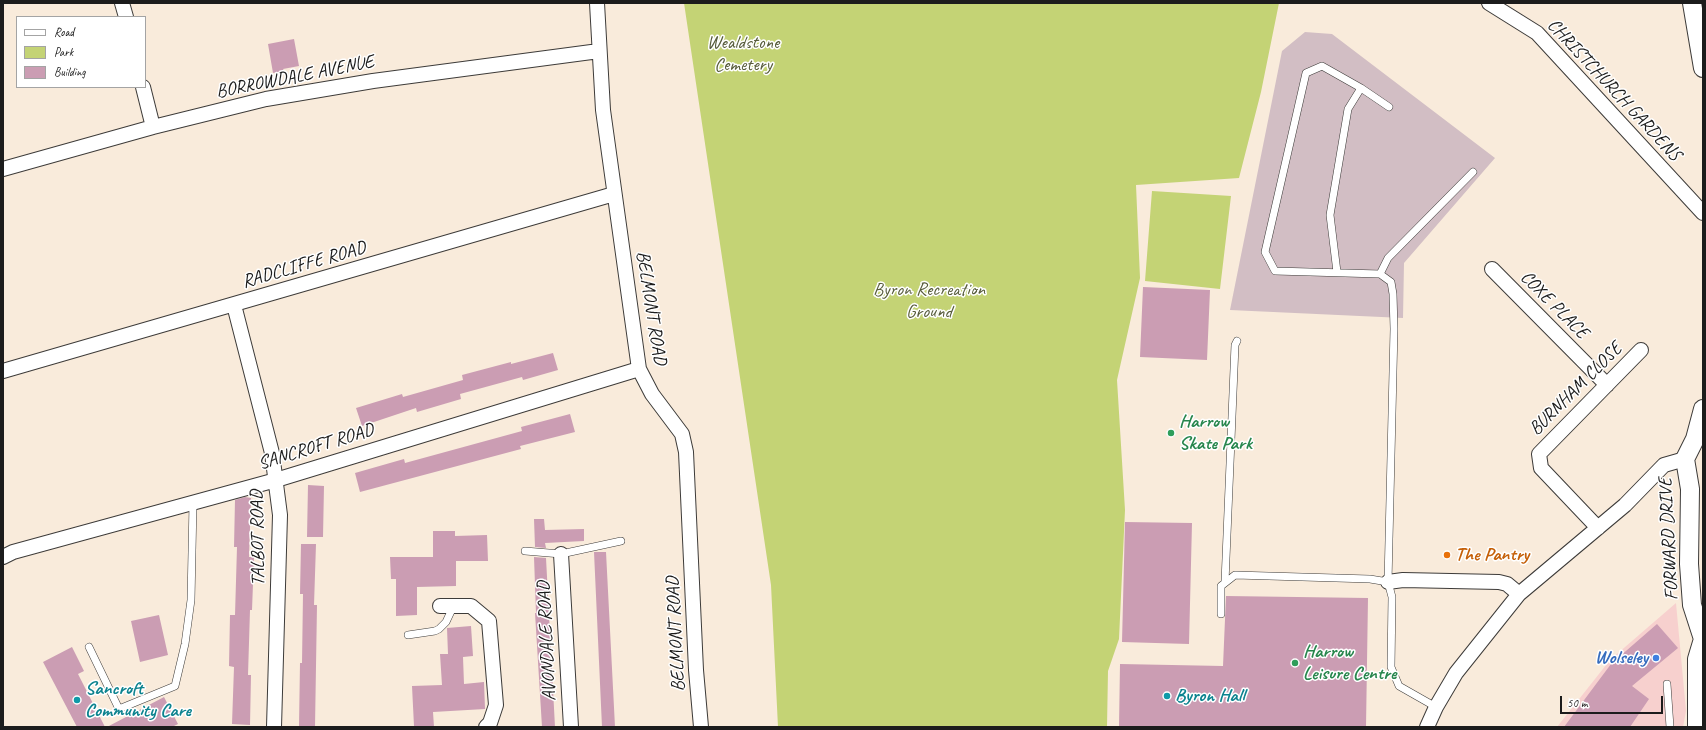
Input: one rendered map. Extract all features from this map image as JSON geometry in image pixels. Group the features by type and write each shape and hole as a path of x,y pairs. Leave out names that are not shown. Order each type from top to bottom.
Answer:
{"street":[{"path":"122,3 126,16"},
{"name":"BELMONT ROAD","path":"597,3 603,110 639,369 652,394 682,434 686,452 696,670 701,727"},
{"name":"CHRISTCHURCH GARDENS","path":"1489,3 1537,33 1703,213"},
{"path":"1692,3 1703,68"},
{"name":"BORROWDALE AVENUE","path":"3,169 154,127 266,99 373,81 600,51"},
{"path":"143,88 154,127"},
{"name":"RADCLIFFE ROAD","path":"3,371 614,194"},
{"name":"COXE PLACE","path":"1492,269 1607,385"},
{"name":"TALBOT ROAD","path":"234,305 272,453 280,515 274,727"},
{"name":"BURNHAM CLOSE","path":"1598,528 1541,468 1539,454 1641,350"},
{"name":"SANCROFT ROAD","path":"3,557 13,552 276,480 639,369"},
{"path":"1427,727 1436,707 1456,673 1519,594 1625,505 1664,465 1685,460 1695,440 1703,409"},
{"name":"FORWARD DRIVE","path":"1685,460 1690,489 1689,564 1692,605 1703,639 1697,659 1697,727"},
{"name":"AVONDALE ROAD","path":"561,554 571,727"},
{"path":"1388,582 1403,580 1499,582 1507,584 1519,594"},
{"path":"447,606 471,606 489,621 496,705 490,723 486,727"}],"lane":[{"path":"1389,107 1361,88 1322,66 1306,73 1266,252 1275,271 1380,274 1391,282 1393,294 1394,329 1388,582 1392,597 1391,667 1400,686 1436,707"},
{"path":"1337,272 1330,215 1348,110 1361,88"},
{"path":"1380,274 1388,258 1473,172"},
{"path":"1225,582 1235,345 1237,341"},
{"path":"89,647 119,709 175,686 185,644 191,600 193,503"},
{"path":"525,551 561,554 621,541"},
{"path":"1220,614 1222,586 1235,575 1370,578 1388,582"},
{"path":"408,635 435,632 446,622 447,606"},
{"path":"1667,684 1670,727"}],"shaded area":[{"path":"1305,32 1332,34 1495,158 1404,263 1403,318 1230,310 1282,51"},
{"path":"1676,603 1686,711 1683,727 1557,727 1610,660"}],"green space":[{"name":"Byron Recreation Ground","path":"684,3 1279,3 1261,92 1239,178 1136,185 1140,278 1117,380 1125,510 1119,639 1108,671 1107,727 778,727 771,585"},
{"path":"1152,191 1231,196 1220,289 1145,281"}],"building":[{"path":"294,39 299,66 283,69 284,71 273,73 268,44"},
{"path":"1143,287 1210,290 1207,360 1140,357"},
{"path":"553,353 558,370 523,380 522,377 460,394 461,399 417,412 416,408 362,426 356,408 402,394 403,397 463,380 462,375"},
{"path":"570,414 575,432 520,446 521,449 360,492 355,473 404,459 405,463 522,431 521,427"},
{"path":"308,485 324,486 323,537 307,537"},
{"path":"245,497 251,498 249,557 254,557 252,610 250,610 248,675 251,675 250,725 232,724 234,667 229,666 230,615 235,615 237,547 234,547 235,500"},
{"path":"534,519 544,519 545,530 584,529 584,541 545,543 546,548 535,547"},
{"path":"1125,522 1192,523 1189,644 1122,642"},
{"path":"433,531 455,531 455,536 487,535 488,561 456,561 456,586 417,587 417,615 396,616 396,579 391,579 390,557 433,557"},
{"path":"301,544 316,544 314,605 317,605 315,727 299,727 303,594 300,594"},
{"path":"594,552 606,552 615,727 602,727"},
{"path":"534,557 546,558 555,727 542,727 535,613"},
{"name":"Harrow Leisure Centre","path":"1226,596 1368,598 1366,727 1119,727 1120,664 1223,666"},
{"path":"159,615 168,655 140,662 131,621"},
{"path":"1657,624 1678,648 1632,686 1649,699 1630,727 1564,727 1611,664"},
{"path":"471,626 473,656 463,657 464,684 484,682 485,709 433,712 434,727 414,726 412,686 442,685 440,654 448,654 447,628"},
{"name":"Sancroft Community Care","path":"72,647 84,671 78,674 105,727 77,727 43,662"},
{"name":"Sancroft Community Care","path":"164,697 178,724 172,727 107,727"}],"place":[{"name":"Harrow Skate Park","path":"1171,433"},
{"name":"The Pantry","path":"1447,555"},
{"name":"Wolseley","path":"1656,658"},
{"name":"Harrow Leisure Centre","path":"1295,663"},
{"name":"Byron Hall","path":"1167,696"},
{"name":"Sancroft Community Care","path":"77,700"}],"park label":[{"name":"Wealdstone Cemetery","path":"743,54"}]}
